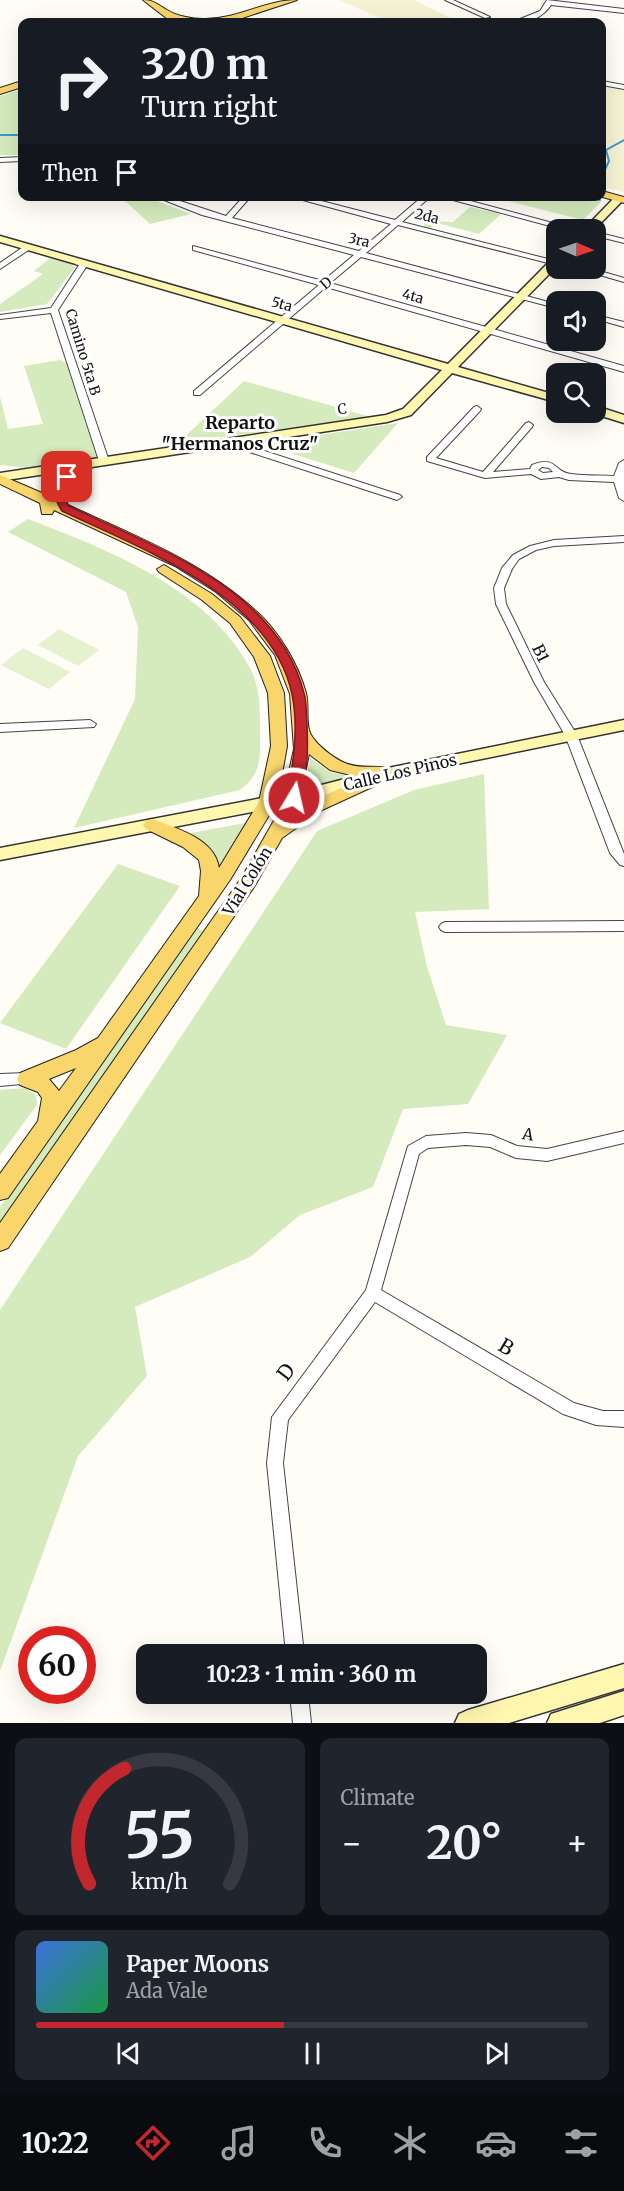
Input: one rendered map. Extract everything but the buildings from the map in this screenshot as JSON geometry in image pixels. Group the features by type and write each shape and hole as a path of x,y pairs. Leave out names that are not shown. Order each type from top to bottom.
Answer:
{"main road":[{"path":"147,0 171,18"},
{"path":"237,18 293,0"},
{"path":"163,13 184,18"},
{"path":"6,77 18,81"},
{"path":"0,91 18,84"},
{"path":"606,195 622,199"},
{"path":"47,507 47,492 51,480 61,472 85,464"},
{"path":"65,509 60,500 59,490 67,477 85,464"},
{"path":"0,471 17,473"},
{"name":"Vial Colón","path":"0,478 47,507 179,577 234,620 262,656 276,693 279,746 268,802 208,897 0,1191"},
{"name":"Vial Colón","path":"0,492 47,507 65,509 180,563 221,589 254,617 282,654 298,694 302,749 294,798 275,837 248,882 0,1241"},
{"path":"301,733 320,756 336,768 360,774 388,773"},
{"path":"275,837 316,806 388,773"},
{"path":"152,825 188,841 207,857 210,873 208,897"},
{"path":"27,1079 83,1056 109,1038"},
{"path":"27,1079 45,1086 52,1097 50,1111 39,1136"}],"street":[{"path":"448,0 487,17"},
{"path":"535,18 550,2 624,10"},
{"path":"606,84 624,87"},
{"path":"0,160 18,159"},
{"path":"600,219 622,199"},
{"name":"3ra","path":"172,201 227,219 546,303"},
{"path":"227,219 243,201"},
{"name":"2da","path":"312,201 546,259"},
{"name":"D","path":"197,393 422,201"},
{"path":"461,201 546,222"},
{"path":"606,236 624,241"},
{"name":"5ta","path":"0,239 546,396"},
{"path":"0,267 29,248"},
{"name":"4ta","path":"196,248 624,369"},
{"name":"Camino 5ta B","path":"78,261 84,264 54,310 104,461"},
{"name":"C","path":"0,478 17,473 387,418 407,412 546,272"},
{"path":"606,275 624,280"},
{"path":"0,316 54,310"},
{"path":"606,320 624,325"},
{"path":"477,409 430,459 485,475 533,471 541,476 559,474 569,477 618,479"},
{"path":"606,413 624,419"},
{"path":"485,475 529,425"},
{"path":"228,442 397,497"},
{"path":"624,463 618,479 624,498"},
{"name":"B1","path":"624,538 554,543 533,548 516,557 500,582 501,604 539,682 571,735 616,852 624,862"},
{"path":"0,728 90,724"},
{"name":"Calle Los Pinos","path":"0,854 294,798 388,773 624,725"},
{"path":"445,927 624,926"},
{"path":"0,1080 27,1079"},
{"name":"A","path":"426,1142 466,1139 491,1141 516,1152 547,1155 624,1137"},
{"name":"D","path":"294,1644 275,1463 280,1417 372,1293 413,1150 426,1142"},
{"name":"B","path":"372,1293 569,1409 591,1417 609,1420 624,1419"},
{"path":"468,1723 624,1676"},
{"path":"560,1723 624,1703"},
{"path":"300,1704 302,1723"}],"shaded area":[{"path":"339,0 414,0 451,18 380,18"},
{"path":"606,86 624,90 624,192 606,188"}],"green space":[{"path":"18,90 18,155 0,155 0,96"},
{"path":"125,201 157,201 191,214 150,224"},
{"path":"508,201 600,201 601,202 584,219 579,219"},
{"path":"470,207 501,214 479,234 437,223 430,229 424,226 430,221 453,222"},
{"path":"50,258 71,263 75,267 47,304 0,312 0,304 43,274 34,271"},
{"path":"60,360 66,363 97,458 27,468 0,465 0,397 8,429 43,424 24,366"},
{"path":"244,381 371,417 178,443"},
{"path":"398,423 354,473 261,444"},
{"path":"28,519 91,544 154,576 183,595 210,617 233,642 254,677 260,707 259,763 253,777 240,790 74,828 135,699 138,627 126,592 8,532"},
{"path":"59,629 99,650 78,666 38,645"},
{"path":"23,648 70,672 49,689 1,665"},
{"path":"310,758 330,772 356,777 305,787"},
{"path":"484,774 489,909 415,912 427,967 446,1025 507,1035 468,1104 403,1109 373,1187 300,1215 250,1257 135,1307 147,1376 78,1456 0,1671 0,1310 317,831 414,790"},
{"path":"250,822 220,870 206,845 186,834"},
{"path":"118,864 180,886 66,1049 0,1023"},
{"path":"196,928 204,931 0,1223 0,1207"},
{"path":"25,1088 36,1095 37,1105 0,1155 0,1090"}],"waterway":[{"path":"0,135 18,135"},
{"path":"606,150 624,140"},
{"path":"606,150 609,161 606,167"}],"district":[{"name":"Reparto \"Hermanos Cruz\"","path":"240,433"}],"route":[{"path":"67,477 59,490 60,500 65,509 180,563 221,589 254,617 282,654 298,694 302,749 294,798"}]}
